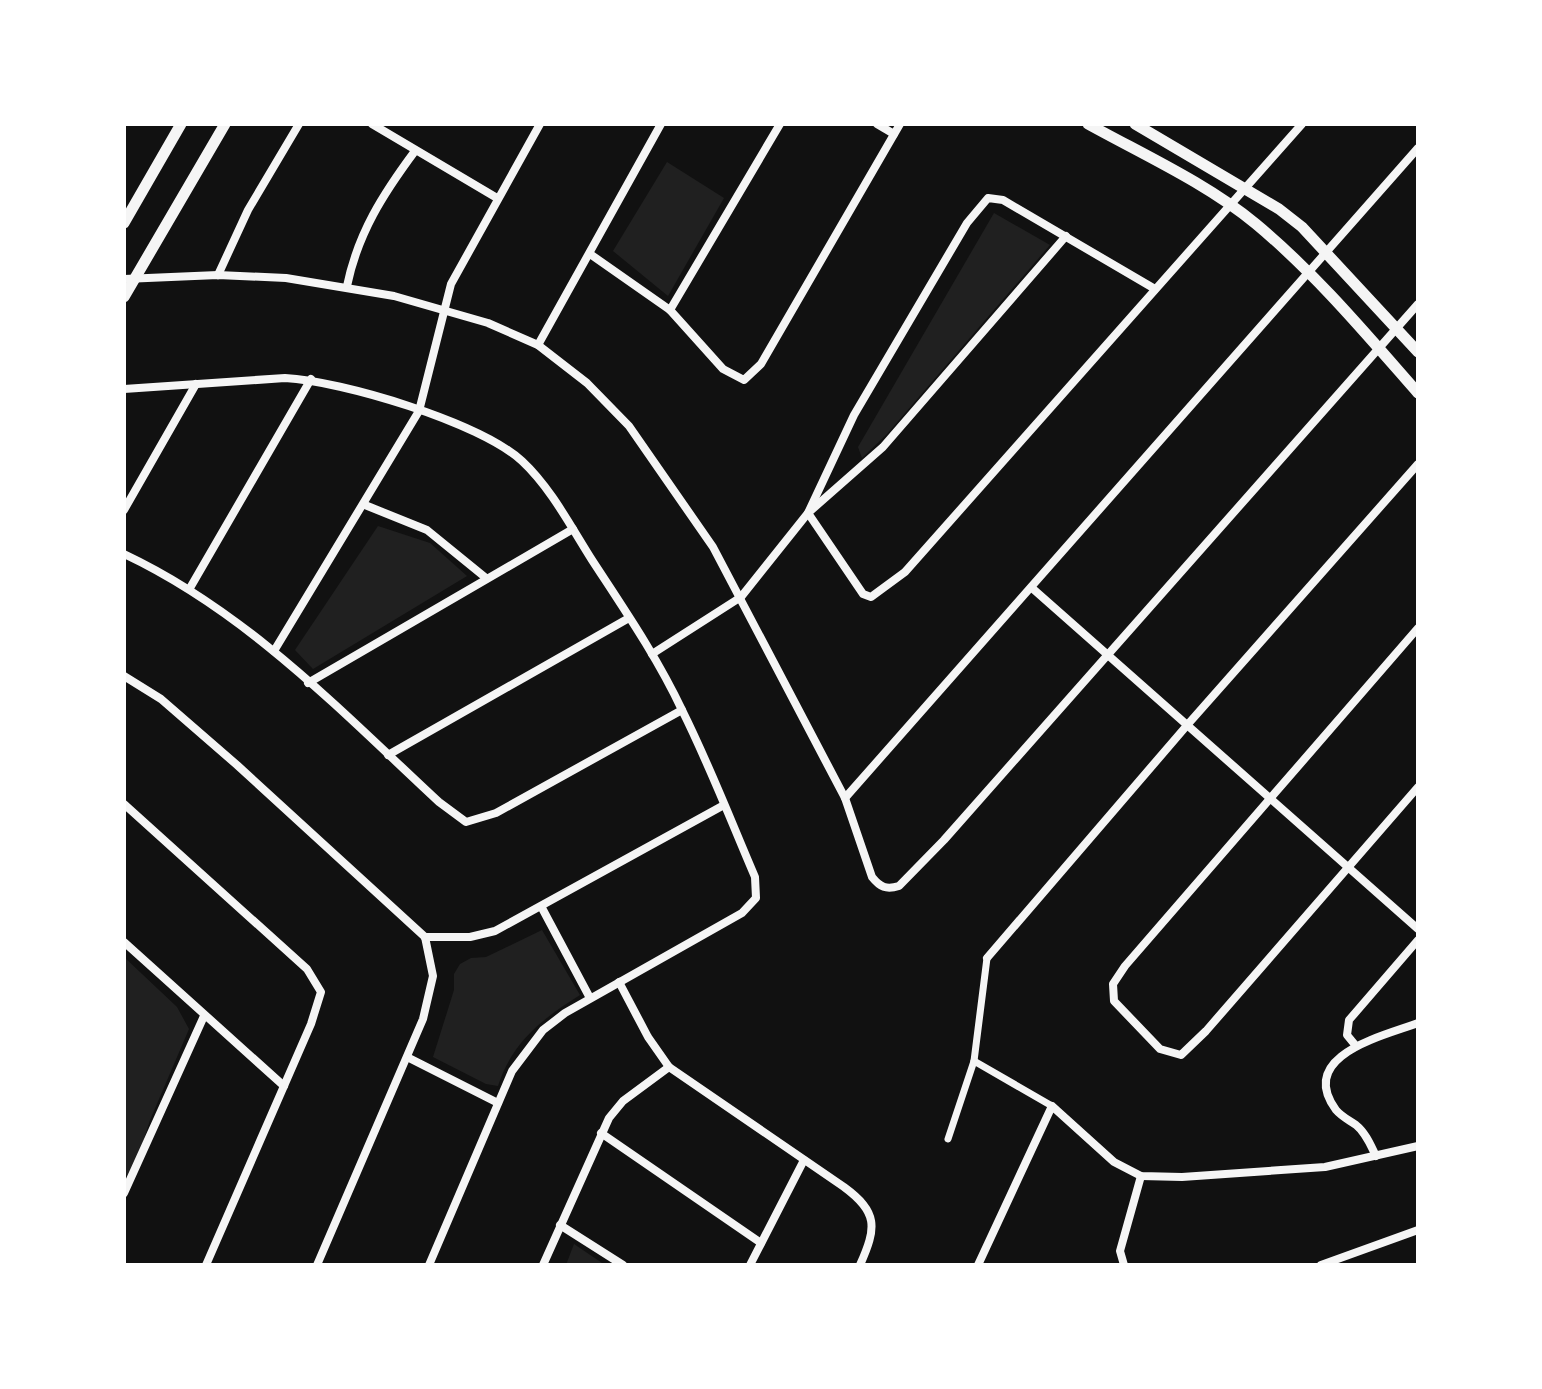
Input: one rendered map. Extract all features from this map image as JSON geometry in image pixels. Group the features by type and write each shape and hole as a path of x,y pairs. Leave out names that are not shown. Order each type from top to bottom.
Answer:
{"street":[{"path":"124,223 181,124"},
{"path":"124,297 129,279 225,124"},
{"path":"218,275 248,210 299,124"},
{"path":"372,124 497,198"},
{"path":"274,651 419,411 442,309 467,251 540,124"},
{"path":"538,345 661,124"},
{"path":"670,310 780,124"},
{"path":"877,124 894,134"},
{"path":"590,254 670,310 723,369 744,380 752,375 900,124"},
{"path":"1088,124 1230,205 1256,224 1307,272 1418,393"},
{"path":"1135,124 1246,186 1279,209 1325,252 1418,352"},
{"path":"808,513 855,585 871,597 880,594 905,572 1302,124"},
{"path":"845,798 1418,148"},
{"path":"347,286 370,215 415,151"},
{"path":"808,513 854,415 976,208 988,198 1003,200 1155,289"},
{"path":"652,654 741,597 808,513 883,447 1066,236"},
{"path":"129,279 218,275 286,278 347,286 488,323 538,345 587,383 629,426 713,547 845,798 872,877 879,886 889,889 899,886 923,863 1418,304"},
{"path":"190,588 311,379"},
{"path":"124,389 311,379 419,411 498,444 520,459 538,477 652,654 682,710 757,887 751,906 742,913 590,998 543,1030 526,1049 498,1103 429,1265"},
{"path":"124,510 196,384"},
{"path":"948,1139 974,1061 987,958 1418,464"},
{"path":"365,505 427,530 486,578"},
{"path":"308,683 573,529"},
{"path":"124,554 190,588 274,651 466,822 496,813 682,710"},
{"path":"1032,588 1272,796 1418,929"},
{"path":"388,755 629,618"},
{"path":"1418,628 1125,966 1113,984 1114,1001 1160,1049 1181,1055 1418,787"},
{"path":"124,676 161,699 425,937 431,957 431,993 409,1058 317,1265"},
{"path":"124,804 317,981 321,992 318,1006 206,1265"},
{"path":"425,937 470,937 495,931 542,908 724,805"},
{"path":"542,908 590,998"},
{"path":"1356,1046 1347,1035 1349,1020 1418,940"},
{"path":"124,942 284,1086"},
{"path":"619,982 648,1037 669,1067 869,1209 873,1222 860,1265"},
{"path":"124,1193 204,1016"},
{"path":"1376,1156 1363,1132 1338,1112 1328,1090 1333,1063 1356,1046 1418,1023"},
{"path":"409,1058 498,1103"},
{"path":"974,1061 1052,1106 1114,1162 1141,1176 1325,1167 1418,1146"},
{"path":"543,1265 601,1133 623,1101 669,1067"},
{"path":"978,1265 1052,1106"},
{"path":"601,1133 761,1243"},
{"path":"750,1265 804,1160"},
{"path":"1124,1265 1120,1251 1141,1176"},
{"path":"560,1225 623,1265"},
{"path":"1321,1265 1418,1230"}],"shaded area":[{"path":"667,162 724,198 668,296 613,251"},
{"path":"994,213 1050,245 887,434 862,458 858,447"},
{"path":"378,526 430,543 467,576 313,669 295,650"},
{"path":"542,930 580,995 553,1013 520,1044 498,1086 486,1084 433,1057 454,990 454,974 460,964 471,958 486,957"},
{"path":"124,957 177,1007 189,1029 150,1120 130,1183 124,1169"},
{"path":"574,1244 605,1265 566,1265"}]}
